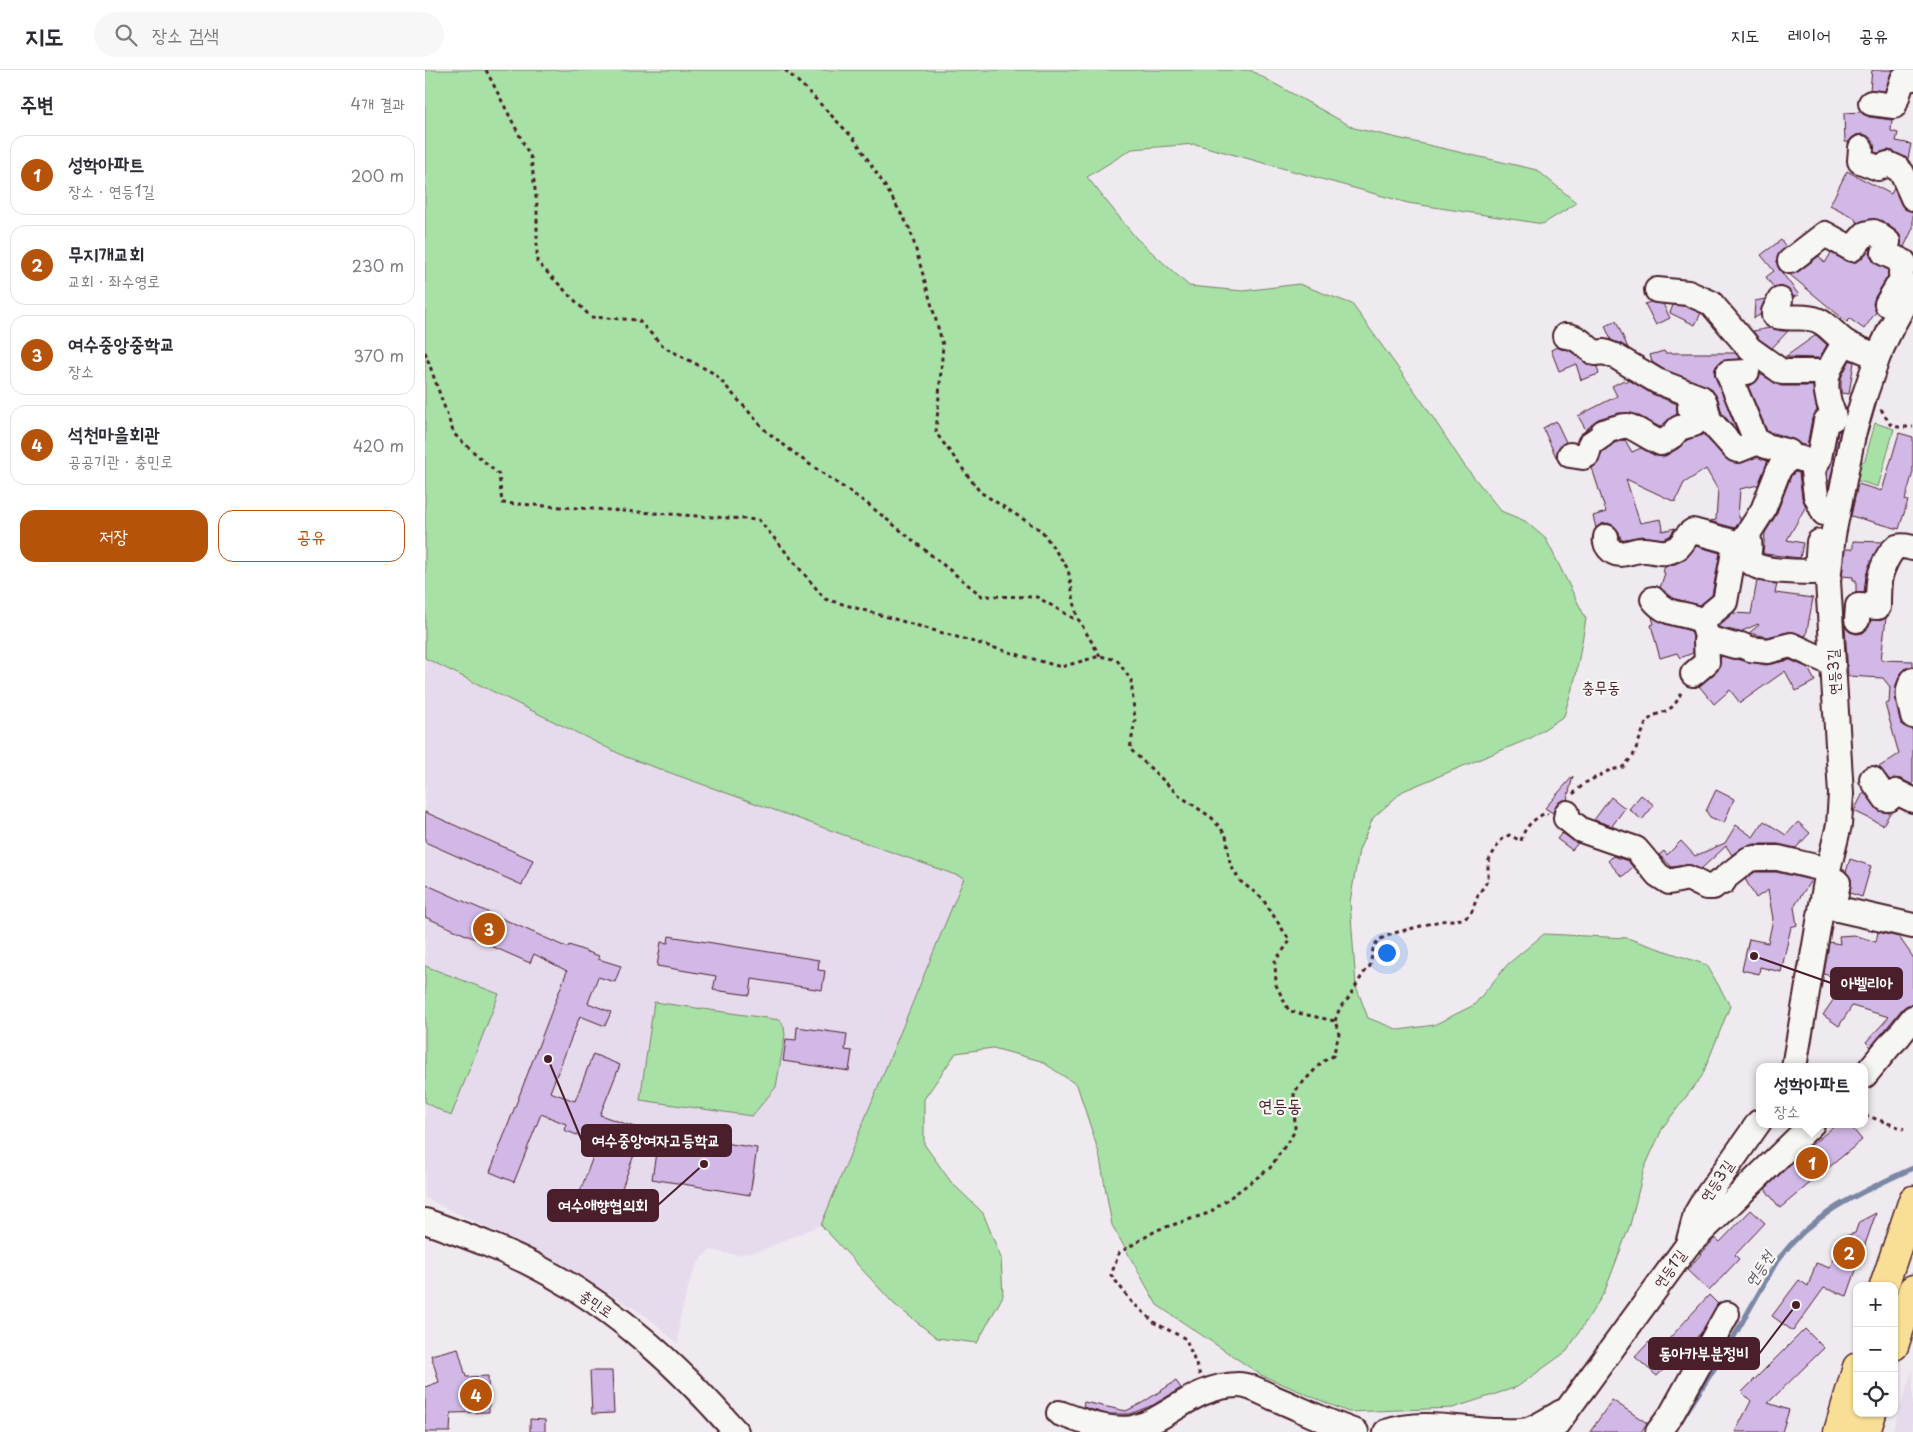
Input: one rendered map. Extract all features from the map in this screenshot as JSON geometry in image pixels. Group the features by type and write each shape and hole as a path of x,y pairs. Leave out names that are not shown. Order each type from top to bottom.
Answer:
{"main road":[{"path":"1885,1282 1913,1203"},
{"path":"1898,1334 1913,1289"},
{"path":"1838,1432 1856,1372"},
{"path":"1867,1432 1871,1417"}],"street":[{"path":"1871,103 1894,106 1903,79 1913,78"},
{"path":"1861,148 1860,161 1878,168 1888,164 1897,168 1913,198"},
{"path":"1790,261 1825,234 1852,249 1865,234 1874,232 1888,242 1883,253 1904,262 1901,273 1902,279 1875,326 1874,331 1882,347"},
{"name":"연등3길","path":"1794,1063 1828,873 1839,825 1841,794 1828,581 1833,542 1853,434 1882,347 1913,288"},
{"path":"1657,290 1688,293 1711,303 1750,349 1781,372 1827,372"},
{"path":"1780,300 1774,315 1780,318 1802,316 1817,320 1845,342 1882,347"},
{"path":"1565,336 1571,335 1579,339 1595,353 1604,352 1615,356 1657,381 1701,398 1705,403 1709,420 1735,449 1738,450 1758,442 1789,452 1793,458"},
{"path":"1814,468 1819,458 1826,421 1834,418 1826,388 1827,372 1845,342"},
{"path":"1747,372 1728,373 1758,442"},
{"path":"1570,455 1583,457 1587,455 1590,444 1603,435 1603,432 1624,426 1629,426 1661,443 1672,436 1679,428 1694,424 1691,408 1701,398"},
{"path":"1693,674 1707,662 1705,629 1725,602 1733,556 1763,510 1779,469 1786,461 1799,458 1812,463 1816,496 1823,512"},
{"path":"1605,537 1606,544 1611,550 1622,554 1640,550 1657,553 1667,552 1679,547 1689,533 1693,531 1750,541 1748,556 1750,561 1761,568 1814,572 1817,569 1820,540 1833,542"},
{"path":"1857,620 1858,606 1878,606 1879,582 1889,556 1894,549 1904,546 1913,548"},
{"path":"1653,599 1660,608 1696,618 1705,629 1735,646 1741,645 1750,649 1768,652 1791,645 1833,664"},
{"path":"1913,680 1908,688 1908,693 1913,716"},
{"path":"1872,780 1886,799 1889,799 1896,792 1913,800"},
{"path":"1568,817 1581,830 1636,849 1658,875 1669,882 1688,878 1706,887 1713,887 1719,882 1723,882 1726,877 1749,860 1756,858 1778,858 1828,873 1839,883 1834,903 1838,909 1913,926"},
{"path":"1868,1071 1899,1037 1913,1018"},
{"name":"연등3길","path":"1687,1246 1696,1214 1756,1126"},
{"name":"연등1길","path":"1551,1432 1687,1246 1808,1128"},
{"name":"충민로","path":"425,1221 533,1265 602,1307 633,1329 661,1355 716,1409 736,1432"},
{"path":"425,1238 451,1231"},
{"path":"1658,1432 1671,1415 1727,1314"},
{"path":"1059,1413 1096,1426 1116,1430 1132,1429 1150,1422 1193,1396 1215,1388 1246,1386 1355,1432"},
{"path":"1386,1432 1403,1426 1442,1425 1482,1431 1527,1430 1568,1408"}],"path":[{"path":"486,70 531,158 537,205 537,262 591,317 638,320 664,348 715,374 766,431 802,459 869,505 943,567 982,596 1037,597 1073,618 1077,617"},
{"path":"785,70 856,141 910,229 943,345 936,433 980,492 1042,531 1068,569 1077,617 1099,656"},
{"path":"425,352 454,434 499,475 502,503 759,520 825,599 1061,667 1099,656 1117,660 1131,680 1135,720 1130,749 1180,796 1212,818 1226,835 1230,864 1241,881 1262,898 1290,940 1275,961 1276,985 1289,1010 1335,1021"},
{"path":"1898,427 1913,428"},
{"path":"1215,1388 1200,1375 1186,1339 1155,1323 1132,1302 1111,1275 1119,1253 1157,1230 1209,1213 1270,1168 1295,1131 1294,1092 1322,1062 1333,1056 1339,1034 1335,1021 1340,1007 1348,999 1363,974 1371,966 1373,949 1378,940 1394,933 1440,921 1464,919 1471,914 1478,895 1487,880 1488,862 1500,841 1509,835 1521,841 1523,833 1533,819 1545,813 1568,817 1570,797 1585,783 1608,771 1623,767 1633,756 1649,719 1668,712 1674,706 1679,699 1684,681 1693,674"},
{"path":"1868,1116 1904,1129"}],"shaded area":[{"path":"425,658 626,757 964,878 821,1225 762,1250 738,1255 709,1250 698,1263 691,1278 680,1317 678,1344 649,1318 557,1261 425,1198"},
{"path":"1913,1369 1913,1432 1892,1432"}],"green space":[{"path":"425,70 1250,70 1354,128 1537,170 1577,203 1543,224 1408,203 1195,144 1132,149 1087,177 1136,238 1189,286 1243,291 1299,284 1352,304 1424,404 1464,465 1501,511 1525,521 1546,539 1586,619 1576,675 1564,716 1531,738 1403,791 1373,818 1359,850 1350,902 1356,986 1368,1018 1399,1030 1434,1025 1474,1005 1508,964 1544,934 1627,938 1707,965 1730,1006 1702,1076 1663,1127 1644,1169 1630,1225 1604,1293 1567,1351 1517,1387 1453,1408 1348,1412 1261,1375 1157,1305 1112,1225 1099,1153 1077,1085 1041,1061 993,1048 956,1053 924,1099 924,1144 951,1182 983,1213 1001,1258 1003,1296 977,1343 937,1338 894,1304 821,1225 964,878 626,757 425,658"},
{"path":"1875,423 1894,429 1878,487 1856,480 1861,463 1865,460"},
{"path":"425,966 499,994 451,1116 425,1102"},
{"path":"654,1002 780,1020 784,1027 785,1035 776,1087 752,1116 640,1100"}],"building":[{"path":"1872,70 1893,70 1885,91 1870,90"},
{"path":"1861,112 1869,117 1892,120 1891,131 1898,133 1896,141 1911,144 1908,159 1893,151 1874,152 1873,142 1868,136 1863,134 1856,135 1849,142 1845,142 1844,113"},
{"path":"1847,171 1891,194 1894,188 1905,209 1913,212 1913,228 1904,247 1901,246 1901,237 1896,231 1882,221 1871,219 1858,223 1853,217 1830,205"},
{"path":"1781,240 1786,247 1778,255 1777,263 1779,269 1799,295 1793,297 1786,288 1780,286 1774,288 1766,277 1774,271 1761,255"},
{"path":"1871,248 1870,255 1873,261 1888,270 1888,276 1875,297 1873,304 1876,312 1864,329 1850,319 1847,322 1789,274 1798,272 1819,256 1825,263 1831,253 1846,261 1857,262"},
{"path":"1765,299 1760,315 1754,318 1755,301"},
{"path":"1650,302 1663,304 1670,318 1656,325 1645,304"},
{"path":"1673,305 1685,306 1701,313 1695,325 1670,313"},
{"path":"1616,321 1628,348 1611,340 1605,326"},
{"path":"1770,328 1788,331 1772,348 1759,339 1753,331"},
{"path":"1816,335 1827,345 1819,358 1785,357"},
{"path":"1557,347 1569,350 1587,364 1597,367 1599,374 1581,380 1576,364 1559,371 1551,350"},
{"path":"1664,351 1665,353 1735,353 1740,359 1721,361 1716,366 1714,372 1737,431 1722,413 1718,399 1711,388 1663,369 1652,362 1650,355"},
{"path":"1850,360 1854,362 1849,394 1841,393 1841,378"},
{"path":"1760,374 1781,386 1813,386 1817,411 1812,418 1807,446 1793,439 1767,431 1748,386 1755,383"},
{"path":"1624,380 1625,382 1629,380 1652,394 1677,404 1677,414 1660,427 1635,414 1619,413 1598,419 1586,430 1578,416 1617,396 1612,386"},
{"path":"1556,421 1566,442 1559,447 1556,457 1543,428"},
{"path":"1840,430 1830,482 1828,481 1827,473 1832,461 1838,431"},
{"path":"1899,433 1913,437 1913,472 1905,500 1908,501 1899,529 1851,516 1858,484 1882,491"},
{"path":"1703,434 1731,462 1742,463 1757,457 1768,461 1758,485 1740,489 1738,517 1740,517 1740,521 1735,528 1709,521 1716,520 1718,490 1706,469 1684,483 1675,502 1626,479 1640,523 1661,519 1662,531 1675,528 1670,536 1662,539 1641,536 1621,540 1619,532 1608,523 1596,528 1593,516 1606,512 1592,468 1598,463 1602,452 1614,443 1625,440 1632,452 1641,448 1656,456 1663,457 1679,448 1687,440"},
{"path":"1795,472 1799,473 1802,498 1806,506 1787,540 1803,543 1800,558 1765,554 1763,553 1765,533 1776,515 1791,476"},
{"path":"1853,541 1882,542 1870,564 1864,593 1856,593 1856,580 1853,580 1853,577 1842,576 1845,549 1853,549"},
{"path":"1696,546 1720,553 1712,595 1700,605 1675,599 1660,588 1665,573 1663,572 1665,566 1686,559"},
{"path":"1757,581 1777,584 1775,593 1813,598 1806,636 1788,632 1767,637 1749,633 1758,624 1740,632 1718,627 1733,613 1751,614"},
{"path":"1652,617 1665,624 1691,631 1693,653 1680,658 1677,653 1660,658 1651,625 1654,624"},
{"path":"1886,618 1881,660 1913,661 1913,666 1906,668 1901,673 1896,685 1895,694 1900,720 1903,726 1912,729 1913,733 1913,785 1901,779 1894,778 1890,780 1879,767 1899,754 1885,704 1889,703 1890,687 1883,678 1848,676 1845,626 1850,632 1863,633 1869,627 1871,620"},
{"path":"1721,656 1766,665 1790,660 1808,668 1815,681 1796,691 1785,671 1740,703 1730,690 1714,704 1699,686 1719,668"},
{"path":"1573,776 1567,800 1557,804 1553,813 1545,808"},
{"path":"1716,790 1734,799 1724,823 1710,817 1706,811"},
{"path":"1863,793 1879,811 1890,813 1883,825 1854,811"},
{"path":"1641,795 1654,805 1642,820 1629,809"},
{"path":"1611,797 1625,808 1612,826 1594,820"},
{"path":"425,812 533,860 522,885 425,842"},
{"path":"1764,821 1786,835 1798,822 1810,833 1796,848 1778,844 1754,844 1741,848 1732,855 1726,846 1701,869 1686,865 1672,867 1659,855 1664,851 1667,855 1681,841 1695,856 1725,843 1736,825 1753,837"},
{"path":"1562,833 1578,843 1572,850 1557,839"},
{"path":"1613,856 1628,861 1633,867 1622,877 1608,861"},
{"path":"1850,859 1871,866 1862,897 1850,893 1851,879 1846,872"},
{"path":"1755,872 1776,872 1811,880 1794,907 1797,925 1791,927 1781,972 1760,967 1759,974 1742,970 1749,939 1768,943 1773,919 1768,890 1756,898 1745,879"},
{"path":"425,884 568,948 569,945 599,956 598,959 621,966 615,982 598,977 588,1003 611,1012 605,1026 580,1016 550,1092 575,1101 593,1054 620,1065 600,1115 643,1130 613,1213 577,1200 598,1143 564,1130 566,1124 541,1114 514,1182 490,1172 567,971 534,954 530,963 425,917"},
{"path":"1878,932 1899,937 1913,957 1913,1005 1907,1005 1902,1009 1871,1047 1866,1042 1889,1017 1852,1006 1839,1026 1823,1015 1846,981 1824,974 1829,942 1840,944 1839,936 1854,935 1876,942"},
{"path":"669,936 819,960 818,970 825,971 822,990 752,979 750,995 713,990 716,976 657,966 661,942 668,943"},
{"path":"797,1027 847,1034 845,1050 852,1051 849,1071 783,1061 786,1039 796,1040"},
{"path":"1832,1128 1852,1128 1862,1140 1780,1208 1765,1189 1804,1151"},
{"path":"659,1133 757,1148 750,1195 652,1179"},
{"path":"1751,1210 1765,1223 1735,1255 1739,1259 1709,1291 1687,1270 1715,1238 1720,1242"},
{"path":"1876,1213 1847,1296 1824,1288 1793,1331 1772,1316 1799,1280 1808,1286 1816,1263 1830,1268 1840,1238 1855,1233 1859,1222"},
{"path":"1709,1295 1718,1304 1701,1333 1657,1376 1635,1357 1649,1342 1658,1351"},
{"path":"1805,1329 1824,1348 1768,1403 1789,1410 1782,1432 1735,1432 1751,1401 1742,1392"},
{"path":"458,1348 466,1377 488,1376 489,1412 451,1413 450,1432 425,1432 425,1387 439,1382 431,1355"},
{"path":"590,1371 612,1371 614,1413 592,1414"},
{"path":"1176,1381 1181,1388 1153,1405 1130,1414 1107,1414 1083,1407 1084,1402 1126,1411"},
{"path":"1612,1400 1647,1423 1641,1432 1590,1432"},
{"path":"530,1419 545,1420 545,1432 530,1432"}],"waterway":[{"name":"연등천","path":"1682,1419 1727,1349 1777,1261 1791,1244 1806,1229 1856,1195 1913,1168"}],"place":[{"name":"여수중앙중학교","path":"489,929"},
{"name":"아벨리아","path":"1754,956"},
{"name":"여수중앙여자고등학교","path":"548,1059"},
{"name":"성학아파트","path":"1812,1163"},
{"name":"여수애향협의회","path":"704,1164"},
{"name":"무지개교회","path":"1849,1253"},
{"name":"동아카부분정비","path":"1796,1305"},
{"name":"석천마을회관","path":"476,1395"}],"district":[{"name":"충무동","path":"1601,687"},
{"name":"연등동","path":"1280,1106"}]}
